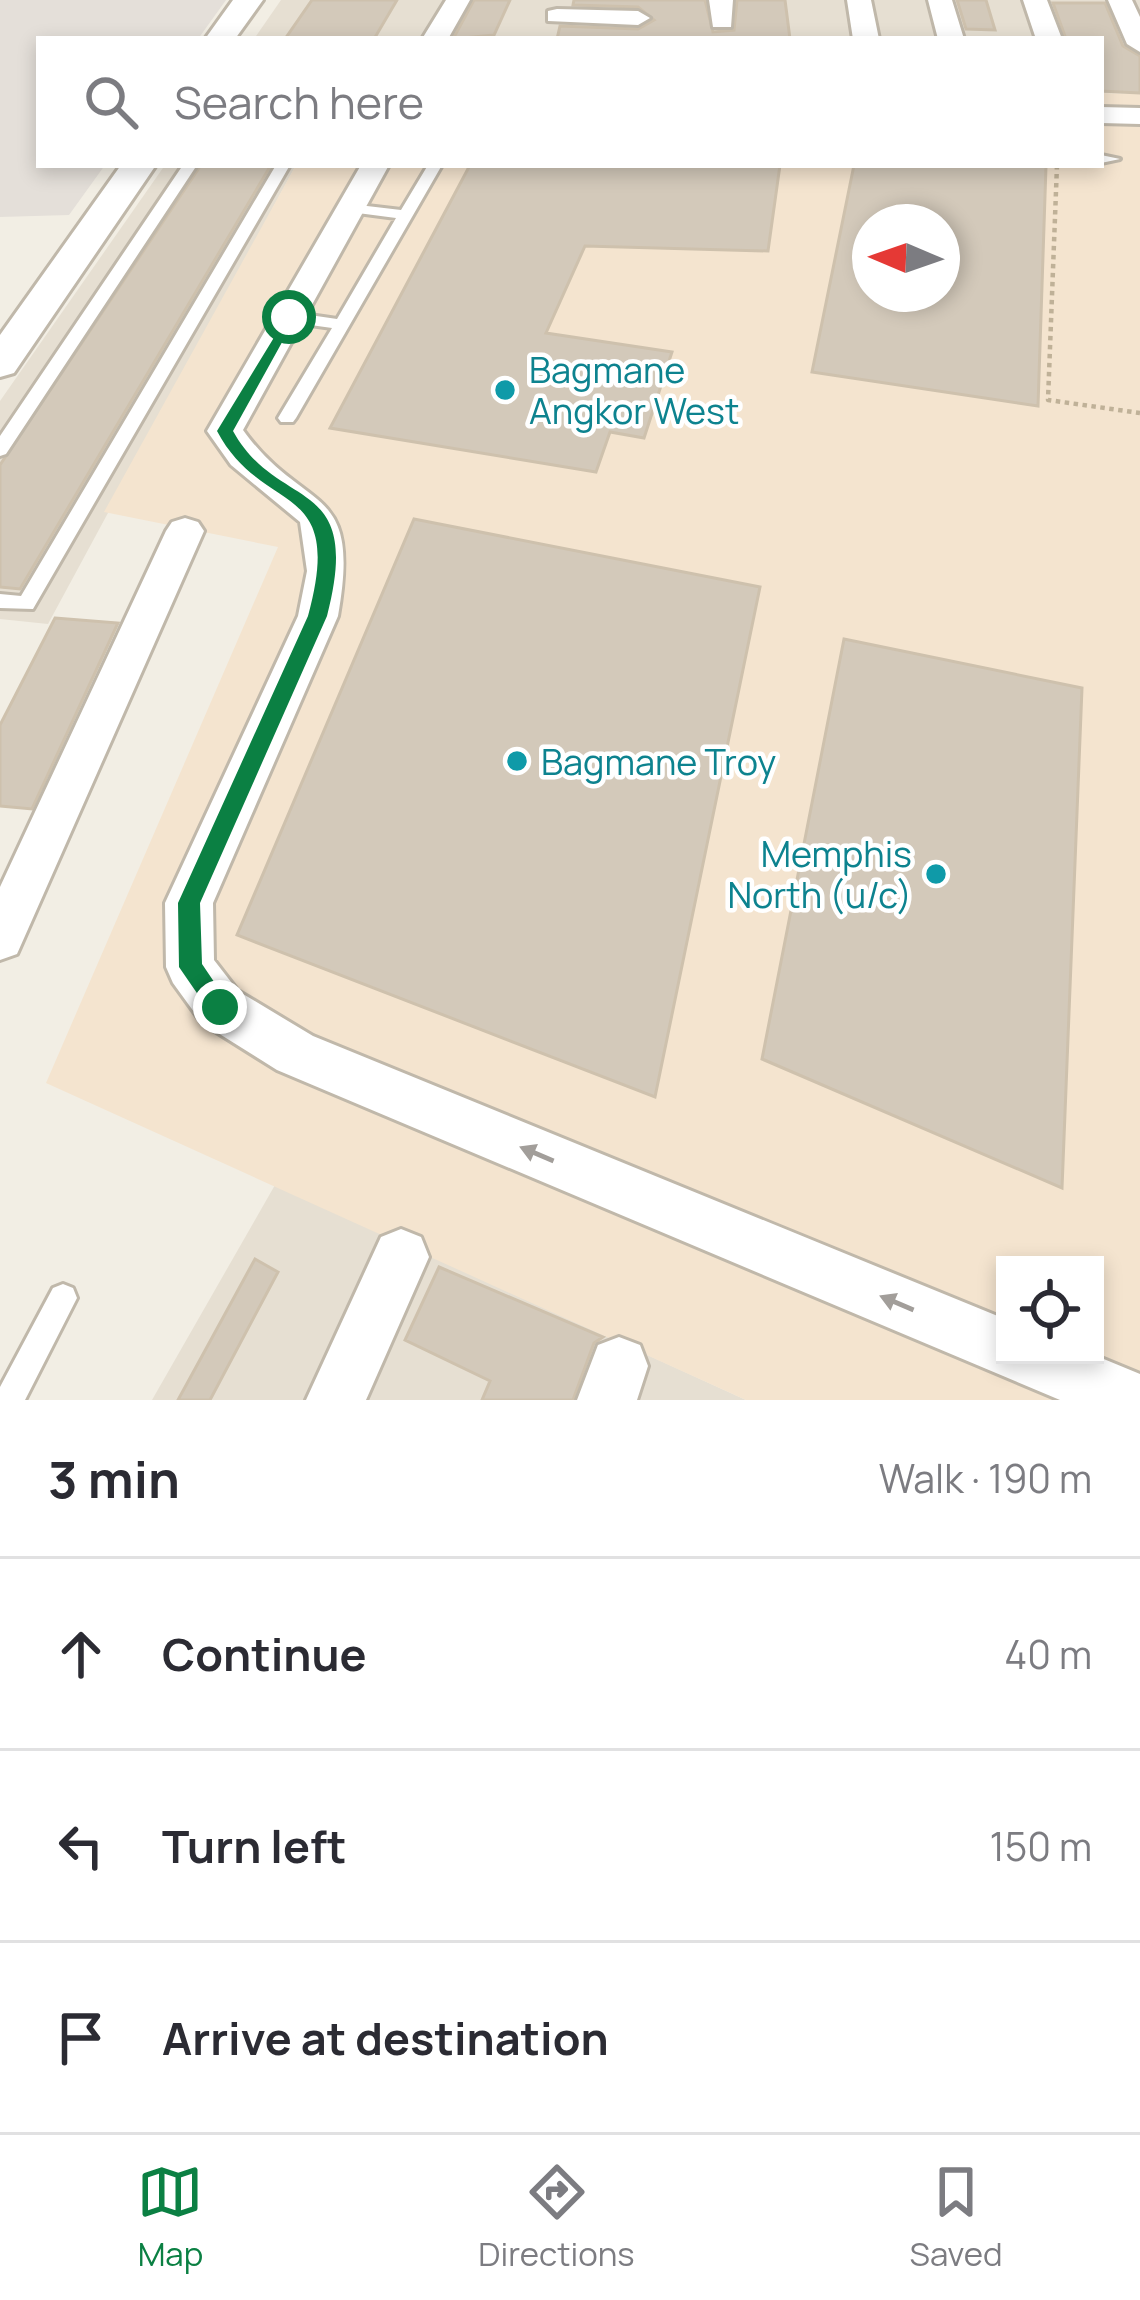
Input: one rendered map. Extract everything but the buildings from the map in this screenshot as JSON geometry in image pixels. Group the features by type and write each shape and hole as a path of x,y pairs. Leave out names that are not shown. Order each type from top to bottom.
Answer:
{"street":[{"path":"222,36 248,0"},
{"path":"239,36 264,0"},
{"path":"438,36 458,0"},
{"path":"860,0 866,36"},
{"path":"940,0 950,36"},
{"path":"1035,0 1048,36"},
{"path":"1120,0 1140,44"},
{"path":"556,18 638,18"},
{"path":"1104,115 1140,116"},
{"path":"0,364 138,168"},
{"path":"372,168 225,431 239,458 310,503 324,537 328,576 318,616 189,903 190,967 220,1007 295,1053 996,1344"},
{"path":"0,939 185,531"},
{"path":"336,1400 401,1257"},
{"path":"1044,1364 1131,1400"}],"lane":[{"path":"0,451 188,168"},
{"path":"0,601 26,604 281,168"},
{"path":"287,418 432,168"},
{"path":"350,208 404,215"},
{"path":"289,317 338,324"},
{"path":"9,1400 63,1298"}],"path":[{"path":"1057,168 1048,400 1140,413"}],"shaded area":[{"path":"0,0 226,0 200,36 36,36 36,168 103,168 69,215 0,217"},
{"path":"281,0 1140,0 1140,94 1104,93 1104,36 256,36"},
{"path":"1104,93 1140,94 1140,1400 746,1400 46,1083 278,547 104,512 294,168 1104,168"},
{"path":"163,168 294,168 48,624 0,619 0,401"},
{"path":"275,1185 746,1400 152,1400"}],"place":[{"name":"Bagmane Angkor West","path":"505,390"},
{"name":"Bagmane Troy","path":"517,761"},
{"name":"Memphis North (u/c)","path":"936,874"}],"route":[{"path":"220,1007 190,967 189,903 318,616 328,576 324,537 310,503 239,458 225,431 289,317"}]}
